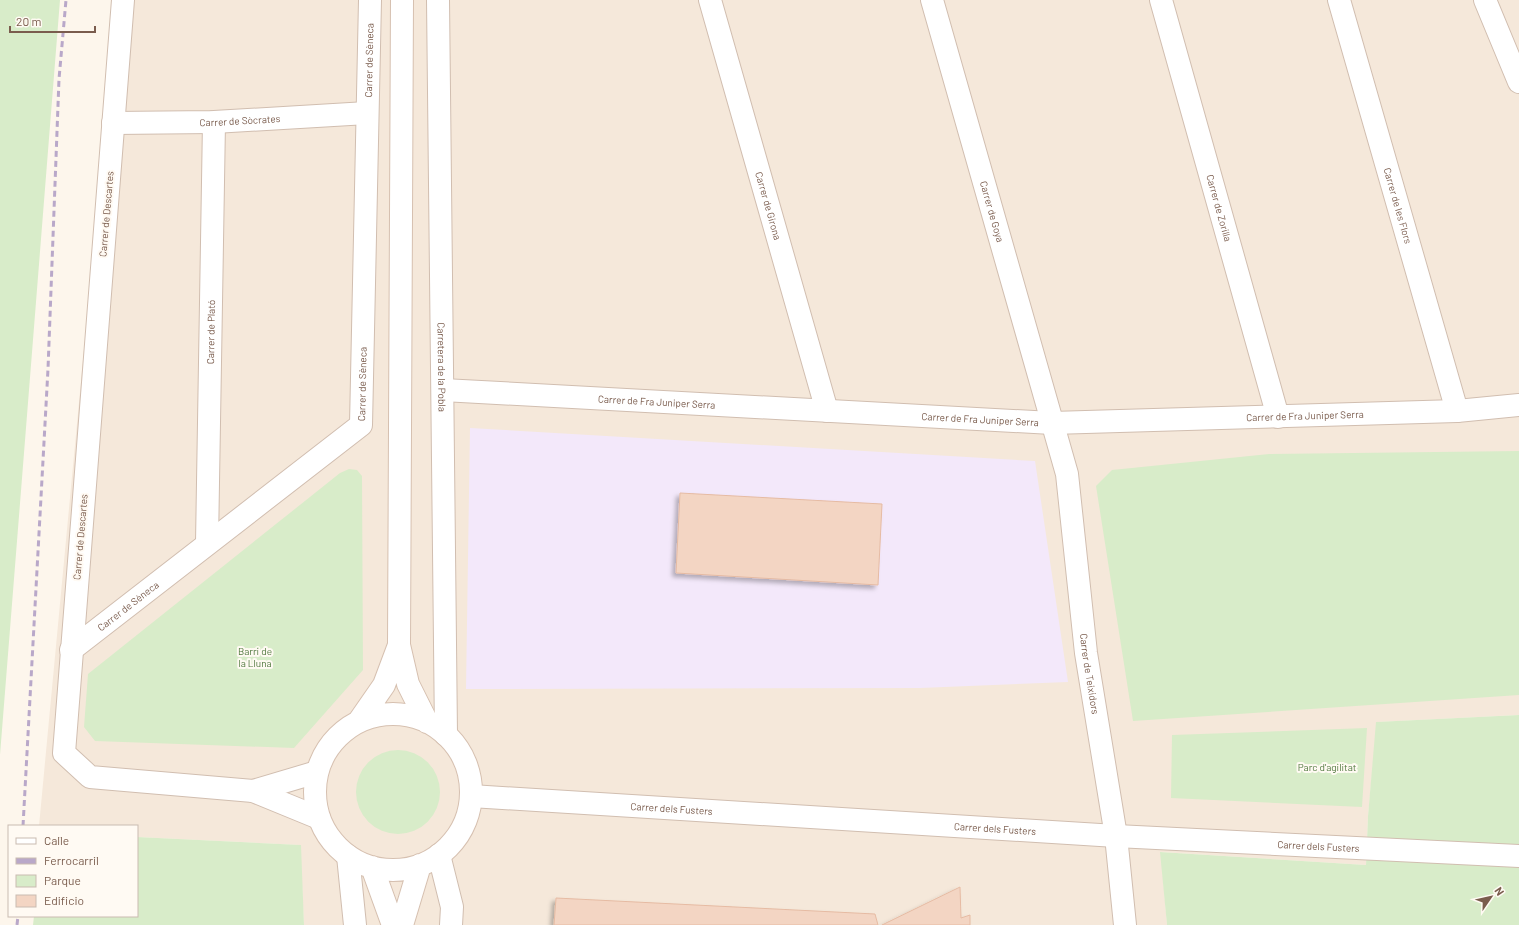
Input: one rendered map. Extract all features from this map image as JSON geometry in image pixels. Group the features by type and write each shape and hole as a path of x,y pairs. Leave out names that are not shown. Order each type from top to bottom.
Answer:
{"street":[{"name":"Carrer de Descartes","path":"123,0 64,753 90,777 253,791 319,818"},
{"name":"Carrer de Sèneca","path":"71,650 361,425 370,0"},
{"path":"402,0 399,645 408,684 426,722"},
{"name":"Carretera de la Pobla","path":"438,0 446,735"},
{"name":"Carrer de Girona","path":"710,0 827,411"},
{"name":"Carrer de Goya","path":"932,0 1052,423"},
{"name":"Carrer de Zorilla","path":"1161,0 1278,416"},
{"name":"Carrer de les Flors","path":"1340,0 1457,412"},
{"path":"1487,0 1519,82"},
{"name":"Carrer de Sòcrates","path":"113,123 214,122 367,113"},
{"name":"Carrer de Plató","path":"208,543 214,122"},
{"name":"Carrer de Fra Juniper Serra","path":"443,390 1052,423 1457,412 1519,405"},
{"name":"Carrer de Teixidors","path":"1052,423 1067,474 1086,653 1116,836 1125,925"},
{"path":"359,721 384,685 399,645"},
{"path":"381,714 404,715 426,722 446,735 460,753 463,760 468,774 471,796 466,818 455,839 439,855 420,865 396,870 372,867 348,856 331,839 319,818 314,795 317,772 326,751 340,734 359,721 381,714"},
{"name":"Carrer de Descartes","path":"253,791 317,772"},
{"name":"Carrer dels Fusters","path":"471,796 1116,836 1519,856"},
{"path":"439,855 452,907 451,925"},
{"path":"348,856 355,925"},
{"path":"402,925 420,865"},
{"path":"372,867 393,925"}],"shaded area":[{"path":"117,0 1519,0 1519,715 1377,722 1368,816 1366,865 1161,852 1167,925 304,925 300,845 138,837 138,825 39,825"},
{"path":"470,428 1035,461 1068,682 920,688 466,689"}],"green space":[{"path":"0,0 60,0 0,755"},
{"path":"1519,451 1519,695 1133,721 1096,486 1112,470 1269,454"},
{"name":"Barri de la Lluna","path":"349,469 357,470 362,476 363,670 294,748 95,741 84,727 88,674 340,473"},
{"path":"1519,715 1519,925 1167,925 1160,852 1366,865 1368,816 1376,722"},
{"name":"Parc d'agilitat","path":"1367,728 1362,807 1171,798 1172,735"},
{"path":"398,750 414,753 428,762 437,776 440,792 437,808 428,822 414,831 398,834 382,831 368,822 359,808 356,792 359,776 368,762 382,753"},
{"path":"138,837 301,845 304,925 33,925 34,917 138,917"}],"building":[{"path":"680,493 882,504 878,585 676,573"},
{"path":"960,887 961,918 970,915 970,925 882,925"},
{"path":"556,898 875,914 878,925 554,925"}],"railway":[{"path":"23,825 48,369 59,79 66,0"},
{"path":"17,925 18,917"}]}
